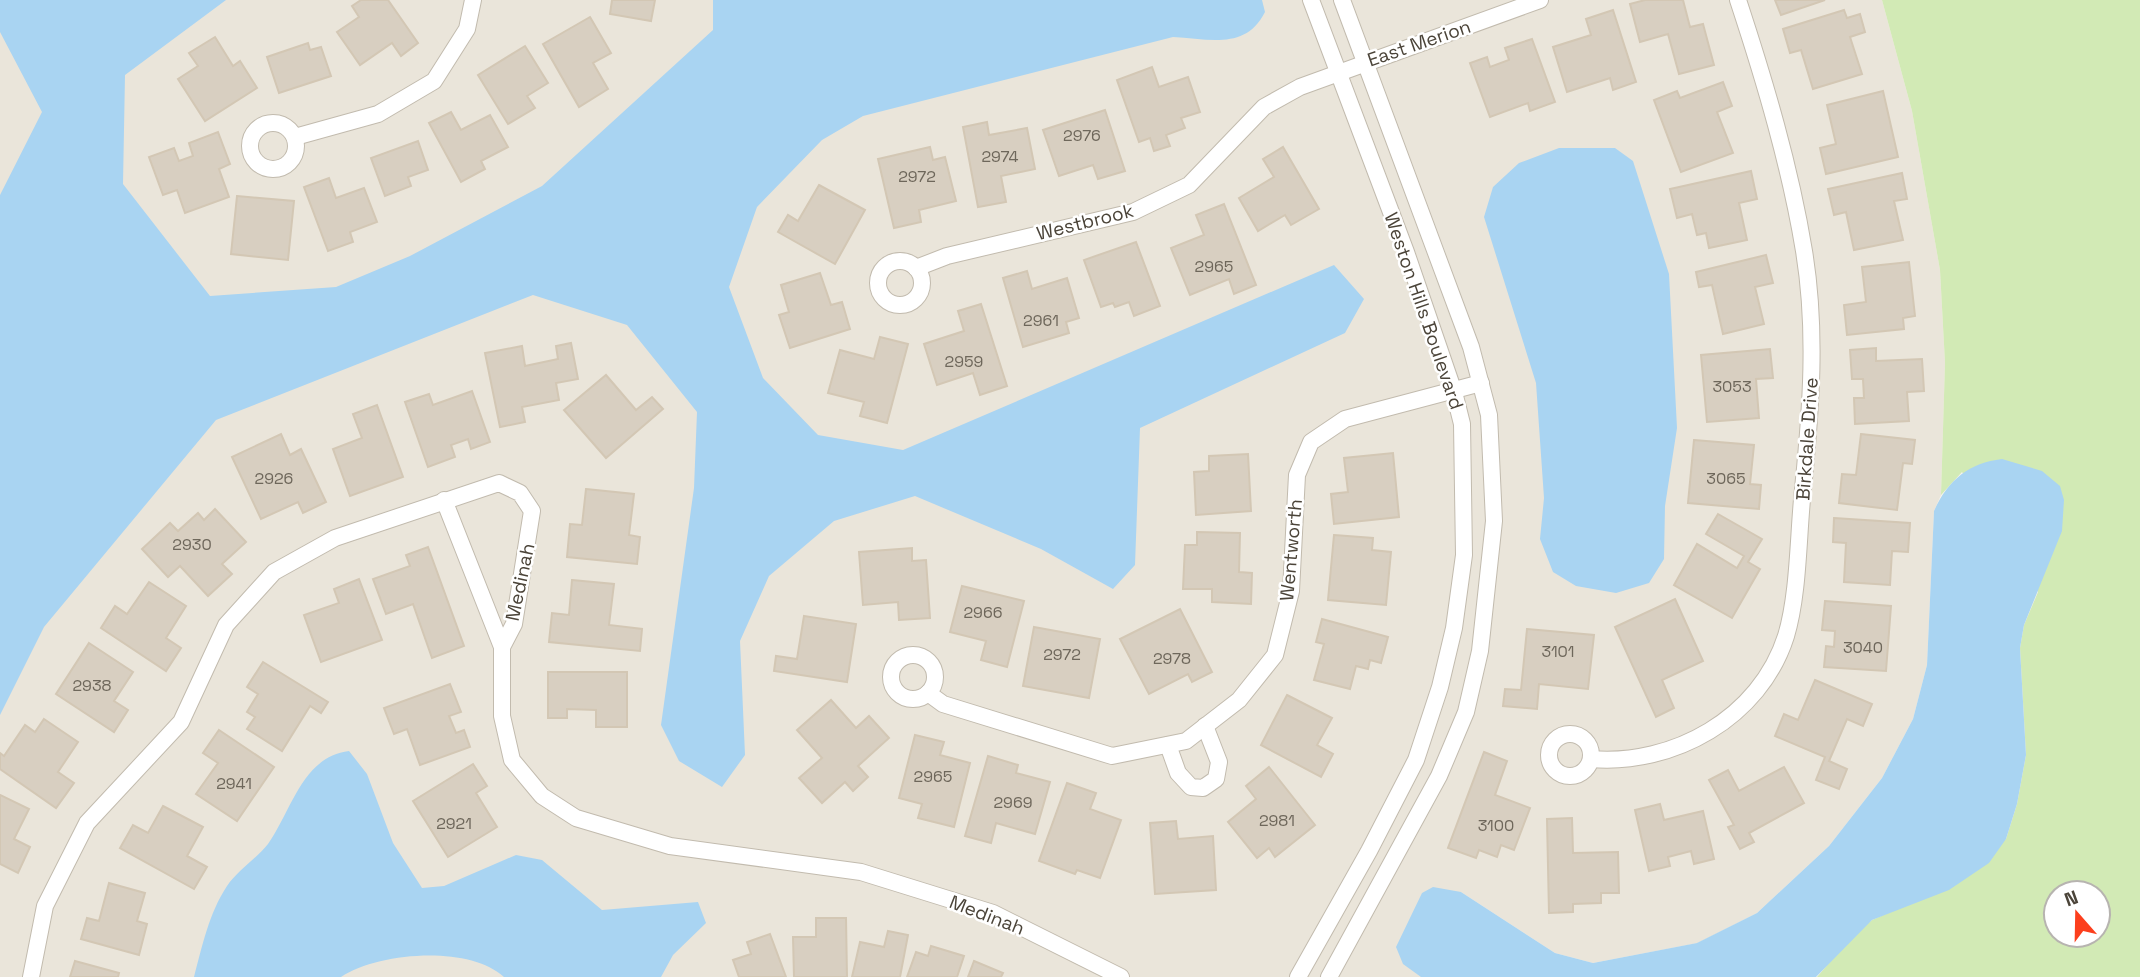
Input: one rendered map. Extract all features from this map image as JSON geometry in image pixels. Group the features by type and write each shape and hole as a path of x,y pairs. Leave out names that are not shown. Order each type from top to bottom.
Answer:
{"street":[{"path":"295,137 378,114 434,81 467,29 472,0"},
{"name":"Weston Hills Boulevard","path":"1298,977 1369,851 1416,760 1440,687 1454,628 1464,555 1462,424 1454,392 1406,252 1311,0"},
{"name":"Weston Hills Boulevard","path":"1329,977 1439,776 1466,712 1480,651 1494,521 1492,448 1481,383 1444,271 1342,0"},
{"name":"East Merion","path":"1338,72 1540,0"},
{"name":"Birkdale Drive","path":"1591,758 1618,761 1679,748 1712,729 1746,706 1768,673 1786,636 1811,417 1811,306 1790,183 1738,0"},
{"name":"Westbrook","path":"916,268 947,256 1133,212 1189,185 1264,107 1338,72"},
{"name":"Wentworth","path":"928,693 943,704 1112,756 1186,741 1239,701 1275,655 1291,591 1297,475 1311,442 1345,419 1481,383"},
{"name":"Medinah","path":"32,977 45,906 87,823 181,722 226,625 274,572 335,538 499,483 520,493 532,512 514,624 502,647 502,716 512,760 542,796 576,818 670,846 861,872 993,913 1121,977"},
{"path":"444,500 502,647"},
{"path":"1167,745 1178,773 1191,787 1203,788 1216,779 1219,762 1205,726"}],"shaded area":[{"path":"0,0 1882,0 1912,111 1940,270 1945,363 1941,495 1934,511 1927,665 1913,719 1882,778 1829,846 1757,913 1698,943 1593,963 1555,953 1461,892 1422,977 0,977"}],"green space":[{"path":"1882,0 2140,0 2140,977 1817,977 1853,935 1872,920 1904,906 2006,839 2017,804 2026,755 2020,648 2024,625 2038,592 1962,472 1941,495 1945,363 1940,270 1912,111"}],"water":[{"path":"0,0 226,0 125,75 123,184 210,296 336,287 410,256 542,186 713,30 713,0 1262,0 1265,12 1257,24 1237,37 1213,40 1173,37 863,116 822,140 757,207 729,287 763,378 818,435 903,450 1334,265 1364,299 1345,333 1140,428 1135,565 1113,589 1041,549 915,496 834,521 769,576 740,641 745,755 722,787 679,761 661,725 694,488 697,412 627,325 533,295 216,420 44,627 0,715 0,195 42,112 0,32"},
{"path":"1559,148 1615,148 1633,161 1669,274 1677,428 1665,506 1664,559 1649,583 1616,593 1576,586 1553,572 1540,539 1544,498 1536,383 1484,217 1493,187 1519,163"},
{"path":"2002,459 2042,471 2060,486 2064,500 2062,531 2024,625 2020,648 2026,755 2017,804 2006,839 1989,863 1949,890 1872,920 1816,977 1421,977 1403,964 1396,947 1422,893 1433,887 1461,892 1555,953 1593,963 1697,943 1757,913 1829,846 1882,778 1913,719 1927,665 1934,511 1946,490 1961,475 1979,464"},
{"path":"349,751 367,774 393,843 422,888 444,886 516,855 542,860 602,910 698,902 706,923 673,955 661,977 504,977 489,967 469,960 424,956 378,962 341,977 194,977 211,919 227,886 268,844 309,774 333,755"}],"building":[{"path":"361,0 388,0 418,43 401,56 392,43 360,65 337,32 359,17 352,6"},
{"path":"612,0 655,0 651,21 610,14"},
{"path":"1645,0 1683,0 1690,27 1703,24 1714,65 1679,74 1668,34 1640,42 1630,4"},
{"path":"1775,0 1825,0 1781,15"},
{"path":"1613,10 1636,82 1613,90 1610,78 1567,92 1553,47 1591,35 1586,19"},
{"path":"1844,10 1847,18 1860,14 1865,32 1850,37 1862,74 1813,89 1801,50 1790,53 1783,29"},
{"path":"590,17 611,53 593,63 608,89 579,107 543,44"},
{"path":"215,37 233,66 240,61 257,88 205,121 178,79 198,66 189,53"},
{"path":"1532,39 1555,102 1530,111 1528,103 1490,117 1470,63 1487,57 1490,67 1509,60 1505,48"},
{"path":"308,43 310,50 321,47 331,76 279,93 267,57"},
{"path":"525,46 548,83 527,96 535,108 508,124 478,75"},
{"path":"1152,67 1159,87 1188,77 1200,112 1181,118 1185,128 1166,135 1170,146 1154,151 1150,138 1139,142 1117,80"},
{"path":"1723,82 1732,106 1717,112 1733,153 1681,172 1654,100 1677,91 1680,98"},
{"path":"1883,91 1898,157 1826,174 1820,148 1836,144 1827,105"},
{"path":"1105,110 1125,171 1098,179 1093,165 1059,176 1043,130"},
{"path":"451,112 461,130 490,115 508,147 481,161 485,169 461,182 429,123"},
{"path":"987,122 989,135 1027,128 1035,169 1001,176 1006,202 978,207 963,127"},
{"path":"218,132 230,164 219,169 229,197 185,213 177,190 163,195 149,157 174,148 179,161 193,156 189,143"},
{"path":"418,141 428,170 408,177 411,186 385,196 371,158"},
{"path":"930,147 933,160 945,157 956,201 919,210 921,222 894,228 878,159"},
{"path":"1283,147 1319,209 1291,225 1285,215 1258,231 1239,198 1274,177 1263,159"},
{"path":"1751,171 1757,199 1739,203 1747,240 1709,248 1706,233 1697,235 1692,214 1677,218 1670,189"},
{"path":"1902,173 1907,199 1894,201 1903,240 1854,250 1846,212 1834,215 1828,189"},
{"path":"329,178 336,198 364,188 377,222 350,232 353,242 328,251 304,187"},
{"path":"819,185 865,210 835,264 778,232 788,215 798,221"},
{"path":"237,196 294,201 288,260 231,254"},
{"path":"1224,204 1256,285 1234,294 1229,279 1190,295 1171,248 1204,235 1196,215"},
{"path":"1136,242 1160,306 1134,316 1129,302 1115,307 1113,303 1101,307 1084,260"},
{"path":"1766,255 1773,283 1755,287 1764,324 1723,334 1712,285 1699,287 1696,272"},
{"path":"1909,262 1915,316 1903,318 1904,329 1847,335 1844,305 1866,302 1862,267"},
{"path":"1027,271 1032,289 1067,278 1079,318 1066,322 1069,333 1023,347 1003,278"},
{"path":"820,273 831,305 842,302 850,329 790,348 779,315 789,312 781,285"},
{"path":"981,304 1007,386 980,395 973,373 937,385 924,344 964,331 958,311"},
{"path":"880,337 908,344 887,423 860,416 864,402 828,393 840,350 874,359"},
{"path":"571,343 578,379 556,383 559,400 522,407 525,422 500,427 485,353 522,346 525,366 558,359 556,346"},
{"path":"1876,348 1876,361 1922,359 1924,391 1907,392 1909,421 1855,424 1854,398 1864,398 1863,379 1852,379 1850,350"},
{"path":"1770,349 1773,378 1756,379 1759,418 1707,422 1701,355"},
{"path":"606,375 636,410 652,397 663,409 606,458 564,410"},
{"path":"472,391 490,442 471,449 468,439 451,445 455,457 428,467 405,402 429,394 433,405"},
{"path":"377,405 403,477 350,496 333,449 362,438 353,414"},
{"path":"281,434 290,455 301,449 326,502 303,513 298,502 261,519 232,457"},
{"path":"1861,434 1915,440 1912,464 1903,463 1897,510 1839,503 1842,474 1856,475"},
{"path":"1694,440 1754,445 1750,484 1761,485 1759,509 1688,503"},
{"path":"1393,453 1399,517 1334,524 1331,494 1348,492 1344,458"},
{"path":"1248,454 1251,511 1196,515 1194,472 1209,471 1209,456"},
{"path":"586,489 634,494 629,535 640,537 637,564 567,557 570,524 582,525"},
{"path":"215,509 246,542 222,564 232,574 208,596 180,566 168,577 142,549 170,523 178,531 198,513 204,520"},
{"path":"1718,514 1762,539 1748,562 1760,569 1732,618 1674,585 1697,544 1737,568 1744,556 1706,534"},
{"path":"1834,518 1910,523 1908,552 1892,551 1890,585 1844,582 1846,543 1833,542"},
{"path":"1197,532 1240,533 1239,572 1252,573 1251,604 1212,602 1212,589 1183,589 1185,545 1197,545"},
{"path":"1334,535 1373,538 1372,550 1391,552 1386,605 1328,600"},
{"path":"428,547 464,646 432,658 413,604 386,614 373,579 410,566 406,555"},
{"path":"912,548 912,561 926,560 930,618 899,620 898,602 863,605 859,552"},
{"path":"359,579 382,640 321,662 304,615 339,603 334,589"},
{"path":"572,580 614,584 609,625 642,629 640,651 549,642 552,613 569,615"},
{"path":"149,582 186,606 166,638 181,648 166,671 101,628 115,606 127,614"},
{"path":"962,586 1024,601 1007,667 981,660 986,641 950,632"},
{"path":"1675,599 1703,661 1662,680 1674,708 1656,717 1615,627"},
{"path":"1825,601 1891,606 1886,671 1824,667 1826,646 1834,647 1835,631 1822,630"},
{"path":"1180,609 1212,672 1192,682 1188,674 1149,694 1120,639"},
{"path":"804,616 856,624 847,682 774,671 776,656 797,659"},
{"path":"1322,619 1388,637 1381,663 1370,660 1368,669 1356,666 1350,689 1314,680 1324,644 1316,642"},
{"path":"1034,627 1100,639 1089,698 1023,686"},
{"path":"1527,629 1594,635 1588,689 1539,684 1537,709 1503,706 1505,689 1521,690"},
{"path":"89,643 133,672 114,701 128,710 114,732 56,694"},
{"path":"263,662 328,702 321,713 310,706 282,751 247,729 255,717 247,712 258,694 247,687"},
{"path":"548,672 627,672 627,727 596,727 596,710 567,709 567,718 548,718"},
{"path":"1815,680 1872,704 1863,726 1847,719 1829,761 1847,769 1839,789 1816,780 1825,757 1775,736 1784,714 1798,720"},
{"path":"450,684 461,712 449,716 456,733 464,730 470,747 420,765 407,729 394,734 384,708"},
{"path":"1287,695 1332,718 1317,745 1333,754 1321,777 1261,745"},
{"path":"831,700 856,728 869,716 889,738 858,766 868,777 853,791 845,782 822,803 799,778 822,758 797,730"},
{"path":"44,719 78,742 58,772 74,783 56,808 0,769 0,753 4,756 25,725 35,732"},
{"path":"219,730 274,767 237,821 196,794 218,763 203,753"},
{"path":"915,735 944,742 940,755 970,763 954,827 918,818 922,804 899,798"},
{"path":"1484,752 1507,761 1495,795 1530,808 1514,850 1501,845 1497,857 1479,850 1476,858 1448,848"},
{"path":"988,756 1018,765 1016,773 1050,782 1035,834 996,823 991,843 965,836"},
{"path":"473,764 487,786 476,793 497,827 448,857 413,801"},
{"path":"1269,767 1315,825 1275,857 1269,848 1257,858 1228,822 1256,799 1246,786"},
{"path":"1784,767 1804,803 1749,833 1754,842 1740,849 1728,827 1734,825 1709,780 1728,770 1739,791"},
{"path":"1067,783 1096,793 1090,809 1121,820 1100,878 1077,870 1075,874 1039,861"},
{"path":"0,795 29,809 14,839 30,847 18,873 0,864"},
{"path":"1660,804 1664,820 1703,811 1714,859 1694,864 1691,851 1668,857 1670,866 1649,871 1635,810"},
{"path":"163,806 203,827 187,856 207,867 194,889 120,848 133,825 148,833"},
{"path":"1572,818 1573,853 1618,852 1619,893 1601,893 1601,903 1573,904 1573,912 1549,913 1547,819"},
{"path":"1176,821 1178,839 1213,836 1216,890 1155,894 1150,823"},
{"path":"109,883 145,893 137,921 147,924 139,955 81,939 87,918 99,921"},
{"path":"816,918 846,918 847,977 794,977 793,937 816,937"},
{"path":"888,931 908,935 900,977 852,977 860,942 884,947"},
{"path":"770,934 786,977 739,977 733,960 751,954 747,942"},
{"path":"931,946 964,956 957,977 907,977 916,952 928,956"},
{"path":"75,961 119,973 118,977 70,977"},
{"path":"974,961 1003,973 1001,977 968,977"}]}
